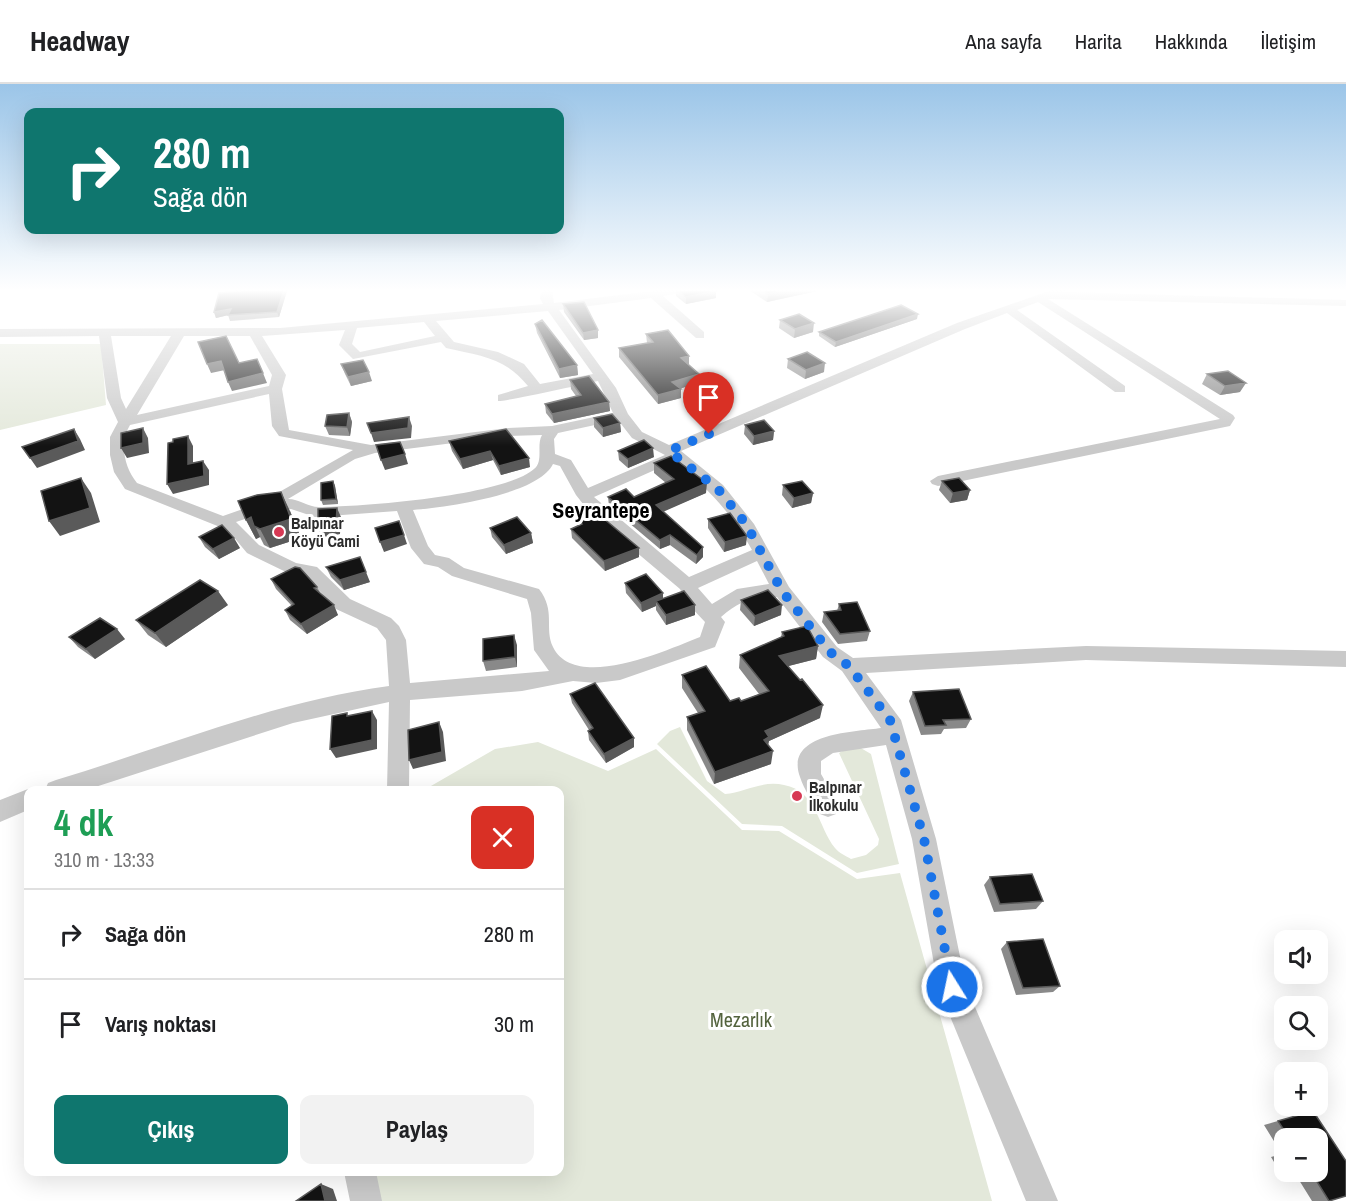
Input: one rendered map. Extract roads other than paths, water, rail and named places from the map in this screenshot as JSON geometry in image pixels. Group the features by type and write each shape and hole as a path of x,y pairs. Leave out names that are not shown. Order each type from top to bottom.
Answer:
{"street":[{"path":"106,342 114,398 126,422"},
{"path":"174,342 159,372 122,426 116,448 121,476 131,486 238,531 253,549 292,568 311,571 319,577 333,596 353,611 384,623 396,640 400,693 398,786"},
{"path":"260,342 279,375 275,389 279,426 284,433 346,447 374,449"},
{"path":"346,342 345,345 357,356 423,342"},
{"path":"448,342 456,348 494,356 519,367 536,388"},
{"path":"575,342 609,388 621,415 637,435 673,453 717,488 746,524 782,591 830,652 849,666 890,720 924,839 952,987 1042,1201"},
{"path":"584,495 673,453 924,342"},
{"path":"1055,342 1120,389"},
{"path":"938,481 1225,423 1228,418 1111,342"},
{"path":"503,398 536,388 600,377"},
{"path":"126,422 275,389"},
{"path":"221,522 264,507 350,456 374,449 508,432 552,430 621,415"},
{"path":"264,507 292,504 315,512 438,503 522,483 542,471 547,458 547,439 552,430"},
{"path":"68,786 253,726 372,697 536,683 572,674 602,676 708,642 715,622 694,598 687,585 636,545 584,495 566,463 547,458"},
{"path":"403,506 420,548 430,560 443,562 458,572 533,594 541,602 544,650 554,664 572,674"},
{"path":"687,585 761,553"},
{"path":"711,615 728,600 752,589 782,591"},
{"path":"849,666 1086,653 1346,658"},
{"path":"828,807 810,775 810,756 828,745 894,735"},
{"path":"0,811 24,801"},
{"path":"361,1176 366,1201"}],"place":[{"name":"Balpınar Köyü Cami","path":"279,532"},
{"name":"Balpınar İlkokulu","path":"797,796"}],"district":[{"name":"Seyrantepe","path":"601,510"}],"park label":[{"name":"Mezarlık","path":"741,1020"}]}
